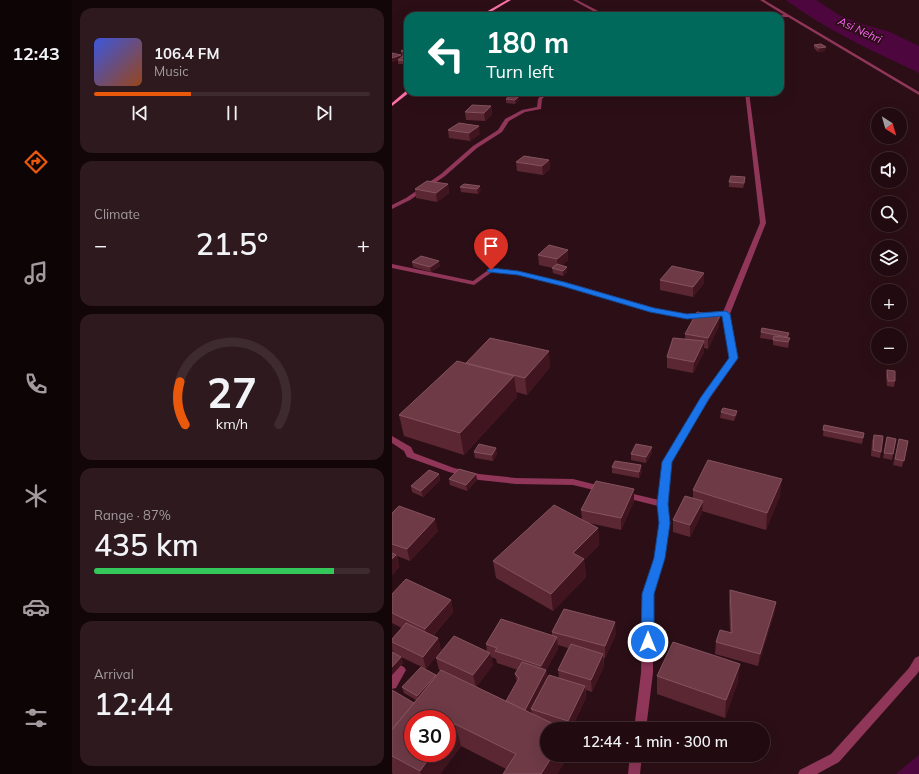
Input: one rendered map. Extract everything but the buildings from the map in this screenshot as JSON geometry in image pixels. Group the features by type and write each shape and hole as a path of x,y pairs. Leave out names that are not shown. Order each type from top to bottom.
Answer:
{"street":[{"path":"488,12 509,0"},
{"path":"575,0 597,12"},
{"path":"762,0 782,12"},
{"path":"784,14 919,94"},
{"path":"784,16 788,16"},
{"path":"392,105 404,95"},
{"path":"392,207 408,199 443,175 475,146 500,131 507,120 524,111 539,108 540,99 543,96"},
{"path":"641,722 647,673 648,594 659,558 664,523 662,504 667,462 706,397 734,358 726,314 763,223 747,96"},
{"path":"392,266 474,283 491,270 518,273 579,288 653,310 687,316 726,314"},
{"path":"392,439 408,449 410,455 452,470 479,477 516,481 573,482 662,504"},
{"path":"804,774 835,758 913,671 919,661"},
{"path":"392,666 400,670 392,684"},
{"path":"634,774 635,762"}],"water":[{"name":"Asi Nehri","path":"786,0 816,0 839,15 862,24 890,32 919,46 919,73 867,48 817,21"},
{"path":"919,755 919,774 896,774"}],"route":[{"path":"491,270 518,273 564,284 653,310 687,316 726,314 734,358 706,397 667,462 662,504 664,523 659,558 648,594 648,642"}]}
